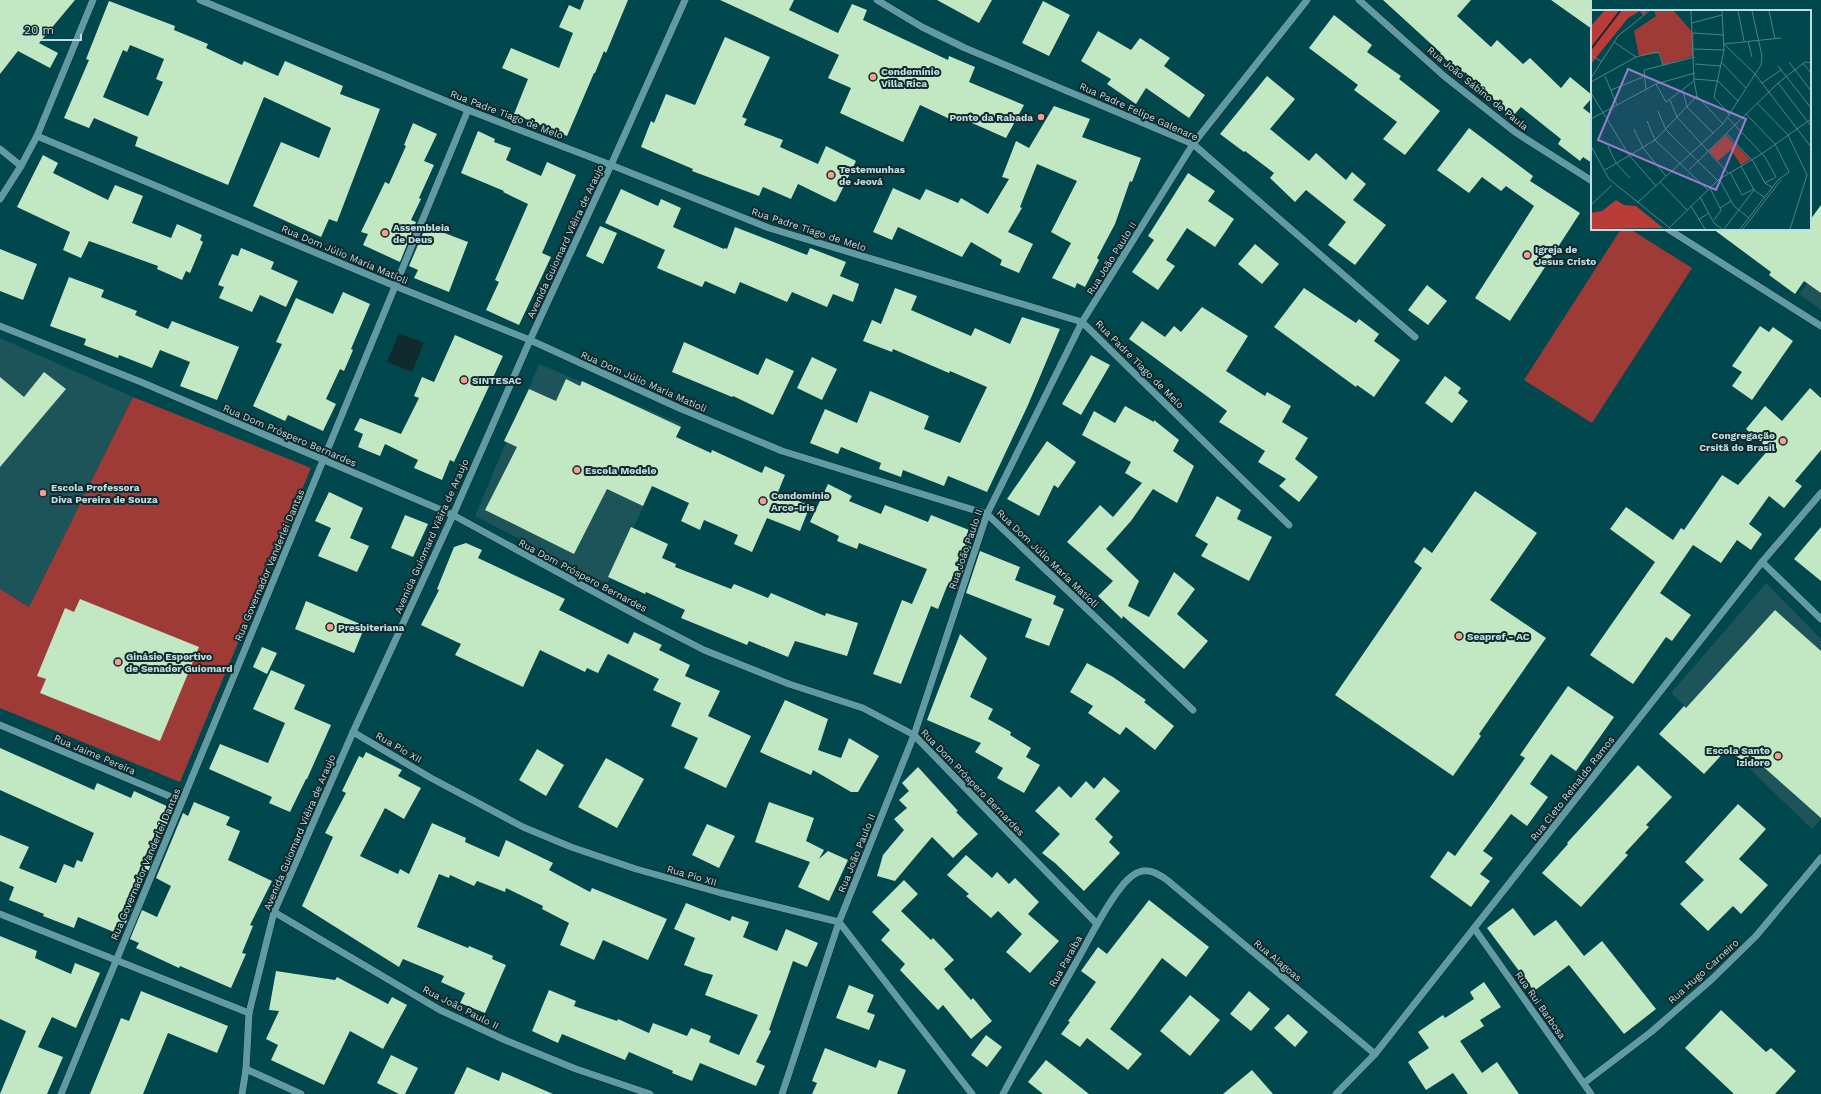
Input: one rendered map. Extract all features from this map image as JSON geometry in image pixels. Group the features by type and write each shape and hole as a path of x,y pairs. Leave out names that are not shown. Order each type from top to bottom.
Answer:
{"street":[{"path":"0,199 21,166 37,136 93,0"},
{"name":"Rua Padre Tiago de Melo","path":"200,0 468,110 769,228 1082,322 1289,525"},
{"name":"Avenida Guiomard Viêira de Araujo","path":"242,1094 246,1069 249,1013 274,912 353,732 453,515 530,340 685,0"},
{"name":"Rua Padre Felipe Galenare","path":"878,0 922,27 965,48 1194,144 1415,337"},
{"name":"Rua João Paulo II","path":"782,1094 839,922 914,735 987,514 1082,322 1194,144 1307,0"},
{"name":"Rua João Sábino de Paula","path":"1359,0 1444,76 1515,132 1591,180"},
{"name":"Rua Governador Vanderlei Dantas","path":"61,1094 115,960 324,460 468,110"},
{"name":"Rua Dom Júlio Maria Matioli","path":"37,136 395,286 530,340 678,408 782,451 987,514 1193,710"},
{"path":"0,149 21,166"},
{"path":"1670,230 1821,326"},
{"name":"Rua Dom Próspero Bernardes","path":"0,326 141,382 453,515 638,616 704,650 789,684 863,708 914,735 1097,924"},
{"name":"Rua Cleto Reinaldo Ramos","path":"1336,1094 1375,1054 1762,562 1821,493"},
{"path":"1762,562 1821,619"},
{"name":"Rua Jaime Pereira","path":"0,724 181,801"},
{"name":"Rua Pio XII","path":"353,732 431,778 523,827 571,847 636,869 721,893 839,922"},
{"name":"Rua Hugo Carneiro","path":"1584,1083 1651,1032 1711,980 1756,936 1821,858"},
{"name":"Rua Paraíba","path":"1003,1094 1097,924 1125,882 1138,872 1149,870 1167,880"},
{"name":"Rua Alagoas","path":"1167,880 1375,1054"},
{"name":"Rua João Paulo II","path":"274,912 440,1010 505,1040 576,1068 650,1094"},
{"path":"0,914 249,1013"},
{"path":"839,922 972,1094"},
{"name":"Rua Rui Barbosa","path":"1474,928 1591,1094"},
{"path":"246,1069 301,1094"}],"shaded area":[{"path":"1620,230 1632,230 1692,268 1592,423 1524,380"},
{"path":"1821,265 1821,310 1799,294"},
{"path":"399,333 424,343 412,372 387,362"},
{"name":"Escola Professora Diva Pereira de Souza","path":"0,338 133,397 29,607 0,589"},
{"name":"Escola Modelo","path":"539,364 682,424 607,584 475,516"},
{"path":"133,397 311,468 180,782 0,708 0,589 29,607"},
{"name":"Escola Santo Izidoro","path":"1766,583 1821,639 1821,819 1812,829 1671,693"}],"building":[{"path":"0,0 75,0 39,43 58,53 50,68 18,51 0,74"},
{"path":"584,0 628,0 606,53 604,51 567,136 514,114 528,79 502,68 511,48 559,68 573,33 559,27 569,5 580,10"},
{"path":"720,0 794,0 789,10 838,33 852,4 867,10 863,20 948,60 949,56 975,67 969,82 1024,105 1006,138 954,115 952,120 920,105 903,142 840,113 851,88 828,78 839,55"},
{"path":"937,0 992,0 979,23"},
{"path":"1383,0 1471,0 1457,16 1491,47 1497,40 1523,64 1530,58 1561,88 1570,77 1591,94 1591,99 1583,108 1591,114 1591,162 1583,157 1580,161 1558,144 1561,139 1521,107 1512,117 1465,72 1463,75 1440,54 1441,53"},
{"path":"1551,0 1592,0 1591,28"},
{"path":"109,1 175,26 174,30 208,44 206,48 242,65 244,61 278,76 285,61 343,86 340,94 380,109 337,222 329,219 321,237 253,206 281,142 319,158 331,128 264,97 228,185 135,146 138,137 94,118 89,128 64,118 89,60 86,59","holes":["130,45 164,59 156,79 163,82 148,116 103,97 123,50 127,52"]},
{"path":"1043,1 1070,15 1049,56 1022,43"},
{"path":"1334,15 1372,45 1367,52 1401,76 1399,79 1440,111 1405,155 1383,139 1397,122 1354,90 1358,85 1309,48"},
{"path":"1098,31 1131,50 1140,38 1170,58 1164,66 1205,95 1189,118 1146,88 1136,104 1107,84 1111,79 1081,61"},
{"path":"725,37 770,57 742,117 747,119 744,125 783,140 780,147 818,164 826,146 856,161 835,202 798,184 791,199 763,187 759,196 692,171 693,169 641,147 651,121 654,123 666,94 695,105"},
{"path":"1267,76 1295,99 1270,129 1309,161 1316,153 1346,180 1352,172 1366,184 1353,200 1386,225 1355,265 1328,245 1346,222 1306,190 1295,202 1270,178 1274,173 1220,134"},
{"path":"1054,106 1090,119 1082,137 1141,158 1132,182 1130,181 1115,224 1097,258 1099,260 1085,287 1077,283 1075,288 1052,278 1071,243 1051,232 1077,181 1037,164 1020,207 1022,208 1008,232 1033,244 1019,273 1000,265 1002,260 971,242 962,257 898,227 892,240 873,232 893,188 920,200 926,189 958,203 961,198 988,214 1009,179 1002,177 1016,141 1029,148"},
{"path":"413,123 437,134 424,161 434,165 411,220 416,222 400,262 363,245 368,234 361,232 385,182 389,184 406,146 404,145"},
{"name":"Igreja de Jesus Cristo","path":"1469,128 1533,176 1530,181 1580,213 1510,321 1475,298 1534,206 1506,186 1501,191 1482,177 1469,193 1437,170"},
{"path":"478,131 495,139 494,142 511,148 506,160 541,176 547,162 576,175 542,253 551,257 519,325 486,310 499,282 495,280 528,204 503,192 504,191 461,173"},
{"path":"43,155 58,163 53,173 108,200 115,185 143,196 132,223 171,238 177,224 202,235 200,240 203,242 190,273 186,271 182,280 157,269 158,266 89,241 81,258 63,250 70,232 17,207"},
{"path":"1188,173 1215,191 1208,201 1234,219 1215,247 1187,228 1166,260 1175,266 1158,290 1132,272 1154,240 1148,236"},
{"path":"621,189 658,206 661,199 681,208 673,227 724,249 727,249 735,227 807,255 810,248 846,262 840,276 859,284 853,302 833,294 827,307 792,292 787,302 740,282 735,294 705,281 702,287 657,268 665,250 605,223"},
{"path":"1821,205 1821,293 1804,281 1795,294 1769,275 1771,272 1714,230 1811,230 1811,219"},
{"path":"426,226 468,242 449,292 414,278 418,270 409,266"},
{"path":"600,226 617,233 603,264 586,256"},
{"path":"1255,244 1279,264 1262,284 1238,264"},
{"path":"241,248 274,262 271,269 298,281 286,307 260,295 252,312 219,298 224,287 218,285 232,254 238,256"},
{"path":"0,249 37,264 23,300 0,291"},
{"path":"69,277 104,290 101,297 137,311 135,315 168,329 172,321 239,347 217,400 180,386 190,362 160,350 152,368 119,355 118,358 84,345 86,339 50,326"},
{"path":"1427,285 1447,301 1428,325 1408,310"},
{"path":"895,288 917,296 911,310 971,336 975,328 1010,344 1022,317 1060,329 1028,405 987,492 948,476 944,486 903,470 901,477 879,469 881,463 841,447 838,454 810,443 825,409 857,423 870,391 929,416 924,429 960,443 987,387 950,371 949,373 893,349 892,352 863,341 872,320 881,324"},
{"path":"1304,288 1356,323 1359,319 1379,334 1374,341 1400,360 1374,397 1357,385 1356,387 1274,327"},
{"path":"343,292 370,304 351,349 353,350 344,371 340,369 326,399 336,404 323,431 288,415 285,421 253,406 282,344 276,342 296,298 333,314"},
{"path":"1202,307 1248,336 1226,371 1265,396 1267,392 1291,406 1282,422 1308,438 1295,459 1318,477 1299,502 1279,486 1286,479 1258,462 1265,451 1219,422 1227,411 1129,339 1142,321 1165,337 1174,326 1181,332"},
{"path":"1760,326 1769,332 1773,327 1793,341 1752,400 1732,386 1742,372 1732,366"},
{"path":"455,335 503,356 454,462 450,460 442,480 414,468 418,460 385,444 380,456 358,447 363,434 354,430 360,418 401,434 419,398 414,396 422,377 434,382"},
{"path":"684,342 758,375 766,358 794,371 773,415 733,396 732,397 672,372"},
{"path":"1091,355 1110,365 1081,415 1062,404"},
{"path":"812,357 837,369 822,400 797,388"},
{"path":"44,372 66,389 0,467 0,377 24,397"},
{"path":"1445,376 1461,388 1458,393 1468,401 1452,423 1425,403"},
{"name":"Escola Modelo","path":"566,379 580,386 582,381 681,427 676,437 711,453 712,450 762,473 765,466 785,475 778,492 810,506 800,531 767,518 752,552 734,544 738,535 704,520 700,530 681,521 689,503 652,486 643,506 607,489 574,554 485,510 517,447 504,441 529,389 556,401"},
{"path":"1810,388 1821,398 1821,450 1795,481 1802,486 1784,508 1769,496 1749,524 1762,534 1751,550 1737,540 1721,563 1693,545 1660,593 1691,615 1672,641 1666,637 1633,684 1590,655 1655,562 1610,529 1626,507 1673,540 1681,528 1684,530 1722,475 1738,485 1769,449 1746,429 1765,406 1782,421"},
{"path":"1125,406 1154,422 1154,420 1179,440 1173,451 1194,466 1177,503 1153,489 1131,521 1106,549 1139,581 1128,606 1149,617 1174,572 1195,589 1177,614 1208,641 1184,669 1123,616 1122,619 1098,596 1113,581 1067,542 1100,505 1113,517 1142,483 1125,473 1131,462 1082,435 1094,411 1115,423"},
{"path":"1047,441 1076,462 1058,488 1054,485 1039,516 1007,499"},
{"path":"828,484 852,496 849,501 881,514 885,505 928,522 931,515 969,530 965,545 971,547 957,590 947,586 938,609 931,606 901,684 873,674 902,600 912,604 927,569 859,543 857,549 837,541 839,536 810,522"},
{"name":"Seaprof - AC","path":"1475,491 1537,533 1490,600 1546,638 1479,734 1481,736 1453,776 1335,695 1422,568 1414,562 1424,547 1432,553"},
{"path":"329,492 363,508 350,538 369,546 357,572 318,556 331,528 315,521"},
{"path":"1217,496 1241,510 1237,519 1272,537 1249,581 1201,556 1208,544 1195,536"},
{"path":"405,515 428,524 413,557 391,548"},
{"path":"631,527 668,544 662,558 676,564 675,567 731,589 734,584 768,598 771,593 825,616 826,613 858,623 847,656 795,641 788,657 749,641 747,645 681,618 685,610 608,577"},
{"path":"1821,527 1821,581 1794,559"},
{"path":"466,543 482,550 478,558 565,599 559,610 628,644 634,632 662,645 659,650 690,665 685,676 720,691 708,716 751,736 726,788 684,768 698,738 671,726 681,703 653,690 659,679 608,654 598,673 587,668 585,672 540,650 523,687 455,655 461,644 421,625 439,590 437,589 454,547"},
{"path":"980,551 1020,567 1015,580 1056,596 1053,604 1064,609 1049,646 1025,637 1032,619 966,593"},
{"name":"Ginásio Esportivo de Senador Guiomard","path":"80,599 199,647 160,741 40,693 46,679 37,676 65,608 74,612"},
{"name":"Presbiteriana","path":"306,601 365,626 354,653 295,629"},
{"name":"Escola Santo Izidoro","path":"1775,610 1821,651 1821,818 1750,755 1743,762 1728,748 1704,774 1659,734 1684,706 1686,708"},
{"path":"960,634 987,658 970,697 993,709 988,719 1011,732 1010,735 1031,748 1026,757 1040,765 1024,793 997,778 1003,768 975,752 981,743 927,720"},
{"path":"262,647 277,653 267,674 253,667"},
{"path":"1087,663 1113,677 1146,700 1144,702 1174,726 1155,750 1126,727 1120,735 1088,713 1093,706 1070,692"},
{"path":"271,670 305,685 294,709 331,725 307,779 290,812 269,803 272,797 209,769 220,744 268,763 285,723 253,709"},
{"path":"1568,686 1614,717 1576,771 1551,754 1530,784 1548,797 1527,826 1511,814 1483,851 1493,858 1480,874 1490,881 1471,907 1430,877 1448,851 1455,856 1525,758 1520,755"},
{"path":"785,700 828,719 818,750 841,758 849,738 879,756 858,792 851,792 813,770 811,775 760,752"},
{"path":"0,748 94,790 97,783 131,798 134,791 173,809 147,874 141,871 128,903 133,906 121,935 78,917 74,928 43,916 44,914 9,900 14,887 0,881 0,835 29,847 19,868 56,883 64,864 74,868 77,860 82,862 94,833 0,790"},
{"path":"537,749 564,765 546,796 519,780"},
{"path":"366,752 402,770 398,776 421,788 404,819 385,808 360,856 398,874 400,869 409,874 432,823 466,838 465,842 499,857 506,840 553,863 549,870 590,892 592,888 667,919 648,960 603,940 594,960 560,945 569,923 542,909 543,906 506,888 505,892 477,881 474,886 450,875 449,878 439,874 417,927 468,948 469,946 493,956 492,959 506,965 485,1013 460,1003 465,993 441,982 444,976 403,959 399,967 302,906 333,837 325,833 346,793 342,791 359,756 363,758"},
{"path":"606,758 644,779 617,828 578,807"},
{"path":"1638,765 1672,797 1646,825 1649,827 1625,853 1628,855 1581,907 1542,873 1568,844 1567,843"},
{"path":"918,767 958,811 956,812 978,834 953,858 932,837 895,881 877,876 883,855 904,830 894,819 907,808 899,800 909,791 902,783"},
{"path":"1104,777 1120,791 1095,819 1113,837 1109,842 1120,853 1084,891 1055,863 1042,853 1060,834 1035,811 1059,786 1071,798 1086,781 1094,789"},
{"path":"194,802 230,817 226,825 240,831 228,860 272,881 250,925 253,926 242,953 246,954 231,988 180,966 179,968 136,948 139,943 130,939 142,910 157,917 171,886 156,878 183,813 188,816"},
{"path":"769,802 814,818 806,841 824,850 819,859 828,851 848,860 829,901 798,887 810,862 755,842"},
{"path":"1738,804 1766,829 1739,859 1768,885 1741,914 1733,906 1708,931 1680,904 1704,880 1685,862"},
{"path":"707,824 735,836 719,868 692,855"},
{"path":"966,855 992,878 997,872 1009,884 1015,878 1039,902 1028,914 1059,941 1030,973 1006,952 1022,934 998,911 991,918 966,896 969,894 947,875"},
{"path":"904,880 918,894 901,911 931,940 933,938 954,960 944,969 971,1000 973,998 992,1021 971,1039 943,1005 938,1010 900,970 905,964 881,940 890,930 872,912"},
{"path":"1149,900 1209,947 1186,977 1162,958 1110,1029 1142,1054 1128,1070 1087,1038 1080,1047 1061,1034 1070,1022 1068,1021 1096,982 1081,971 1098,947 1107,954"},
{"path":"686,903 730,921 732,916 749,922 743,937 777,951 786,929 818,943 807,967 793,961 769,1030 771,1031 756,1062 765,1066 756,1086 700,1063 692,1081 629,1052 625,1060 562,1034 558,1043 532,1031 549,990 576,1001 574,1006 617,1021 618,1019 649,1033 653,1023 687,1036 691,1028 711,1036 709,1042 739,1055 758,1015 705,995 713,975 684,965 695,938 674,929"},
{"path":"1513,908 1534,936 1556,920 1584,956 1602,941 1656,1009 1624,1034 1569,965 1534,991 1487,928"},
{"path":"0,936 37,951 35,958 71,974 75,963 100,973 76,1028 52,1017 38,1047 63,1057 47,1094 0,1094 26,1031 0,1019"},
{"path":"276,971 335,980 337,977 388,1004 392,997 407,1005 383,1049 350,1031 324,1085 271,1060 278,1045 266,1039 279,1011 269,1010"},
{"path":"1484,982 1501,1007 1480,1020 1484,1026 1460,1041 1482,1073 1497,1062 1519,1094 1468,1094 1453,1073 1426,1090 1408,1062 1429,1048 1418,1032 1443,1015 1445,1018 1474,999 1470,992"},
{"path":"849,985 874,995 867,1012 875,1015 869,1030 836,1018"},
{"path":"141,991 228,1026 217,1053 168,1033 143,1094 90,1094 121,1018 129,1021"},
{"path":"1249,991 1270,1009 1251,1031 1230,1014"},
{"path":"1190,995 1220,1020 1190,1056 1160,1031"},
{"path":"1721,1010 1766,1052 1771,1048 1796,1071 1775,1094 1734,1094 1685,1048"},
{"path":"1288,1014 1308,1032 1295,1047 1274,1028"},
{"path":"986,1035 1002,1047 987,1067 971,1055"},
{"path":"825,1048 876,1068 879,1060 906,1070 897,1094 812,1094 817,1083 812,1081"},
{"path":"391,1055 418,1068 405,1094 399,1094 377,1083"},
{"path":"1046,1060 1089,1094 1043,1094 1028,1082"},
{"path":"467,1067 499,1081 502,1072 553,1094 454,1094"},
{"path":"1252,1070 1273,1094 1223,1094"}],"place":[{"name":"Condomínio Villa Rica","path":"873,77"},
{"name":"Ponto da Rabada","path":"1041,117"},
{"name":"Testemunhas de Jeová","path":"831,175"},
{"name":"Assembleia de Deus","path":"385,233"},
{"name":"Igreja de Jesus Cristo","path":"1527,255"},
{"name":"SINTESAC","path":"464,380"},
{"name":"Congregação Crsitã do Brasil","path":"1783,441"},
{"name":"Escola Modelo","path":"577,470"},
{"name":"Escola Professora Diva Pereira de Souza","path":"43,493"},
{"name":"Condomínio Arco-Iris","path":"763,501"},
{"name":"Presbiteriana","path":"330,627"},
{"name":"Seaprof - AC","path":"1459,636"},
{"name":"Ginásio Esportivo de Senador Guiomard","path":"118,662"},
{"name":"Escola Santo Izidoro","path":"1778,756"}]}
